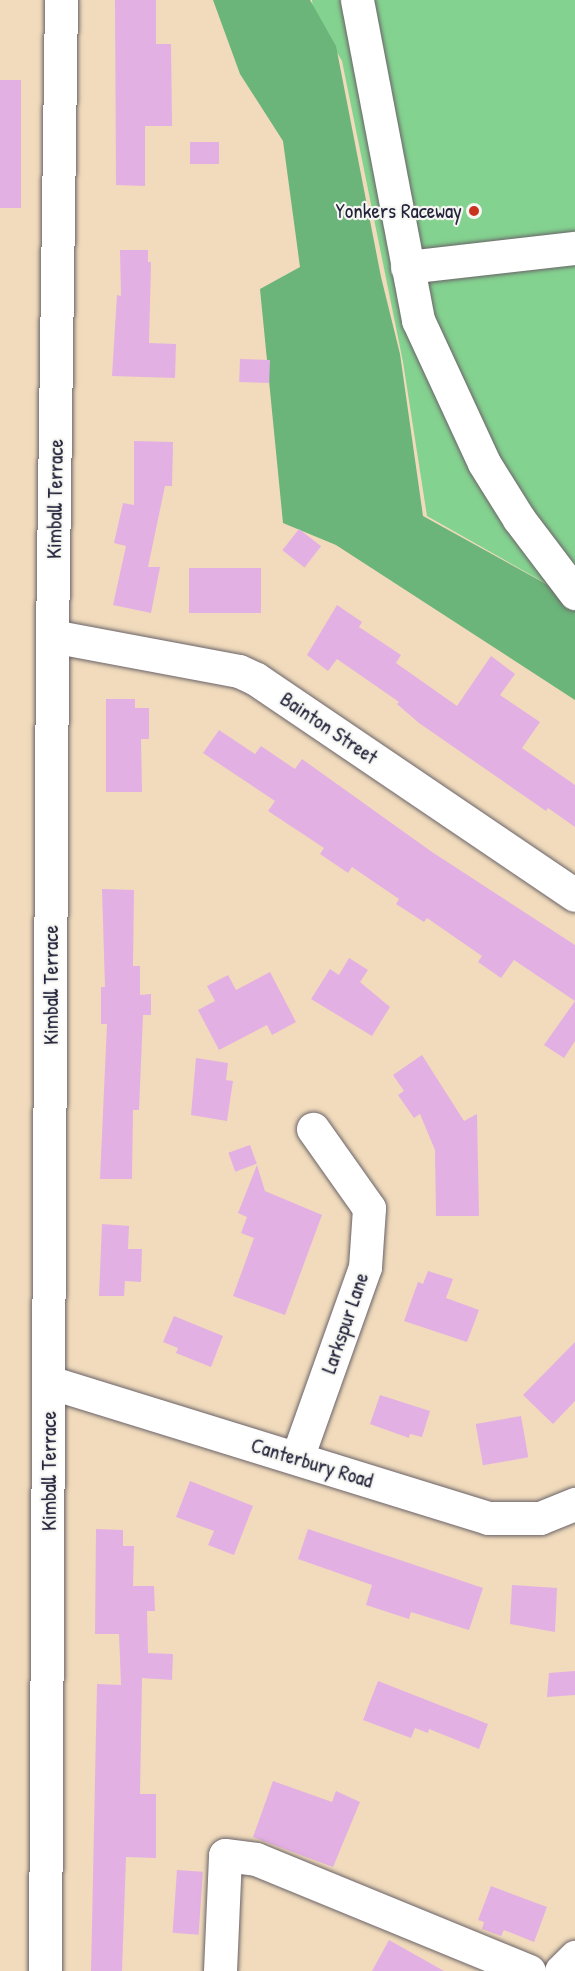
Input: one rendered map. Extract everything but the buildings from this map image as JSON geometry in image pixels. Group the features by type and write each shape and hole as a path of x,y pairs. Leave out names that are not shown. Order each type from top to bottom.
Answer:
{"street":[{"name":"Kimball Terrace","path":"45,1971 52,636 61,0"},
{"path":"357,0 418,321 484,463 519,519 575,593"},
{"path":"406,267 575,248"},
{"name":"Bainton Street","path":"52,636 239,671 256,679 575,895"},
{"name":"Larkspur Lane","path":"297,1458 365,1267 369,1208 313,1128"},
{"name":"Canterbury Road","path":"49,1382 488,1518 540,1518 575,1504"},
{"path":"220,1971 225,1855 256,1859 529,1971"},
{"path":"561,1971 575,1957"}],"green space":[{"path":"213,0 310,0 336,46 381,277 400,354 423,516 575,600 575,700 336,545 283,523 260,289 300,267 283,141 240,74"},
{"name":"Yonkers Raceway","path":"312,0 575,0 575,600 427,516 403,362 342,61 313,11"}],"place":[{"name":"Yonkers Raceway","path":"474,211"}]}
